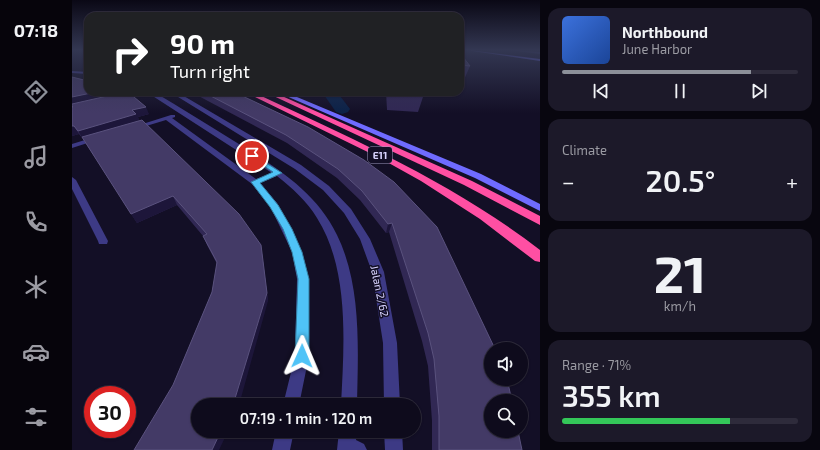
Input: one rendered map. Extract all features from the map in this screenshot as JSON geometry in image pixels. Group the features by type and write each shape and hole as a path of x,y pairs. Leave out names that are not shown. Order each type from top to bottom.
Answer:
{"highway":[{"name":"E11","path":"256,96 389,159 425,178 506,230"},
{"path":"276,96 461,180 540,221"},
{"path":"506,230 540,247"},
{"path":"506,230 540,257"}],"main road":[{"path":"289,96 478,176 540,208"}],"street":[{"path":"72,72 84,73"},
{"path":"114,99 128,96"},
{"path":"157,96 278,173 301,192 322,216 334,240 342,267 348,297 351,356 349,398"},
{"name":"Jalan 2/62","path":"180,96 298,167 326,188 348,211 365,239 378,272 390,343 392,398"},
{"path":"123,131 185,113"},
{"path":"167,118 255,182 274,205 288,229 297,252 303,279 302,356 293,398"},
{"path":"213,131 230,126"},
{"path":"72,146 108,135"},
{"path":"255,182 278,173"},
{"path":"72,180 103,241"},
{"path":"281,450 284,438"},
{"path":"393,438 394,450"}],"building":[{"path":"72,77 84,80 84,94 72,97"},
{"path":"107,96 133,96 146,107 132,110 136,114 78,131 74,126 72,126 72,104"},
{"path":"211,96 242,96 308,127 364,160 394,182 437,227 492,342 484,342 484,386 509,386 510,394 484,394 484,438 519,438 522,450 439,450 439,416 434,359 428,333 392,223 388,224 362,191 338,169 286,135"},
{"path":"142,120 239,214 261,245 267,293 235,398 191,398 191,438 218,438 212,450 134,450 173,385 212,292 217,262 203,236 207,234 173,196 131,214 82,137"}],"waterway":[{"path":"332,96 342,109"}],"route":[{"path":"252,156 278,173 255,182 274,205 288,229 297,252 303,279 302,356"}]}
